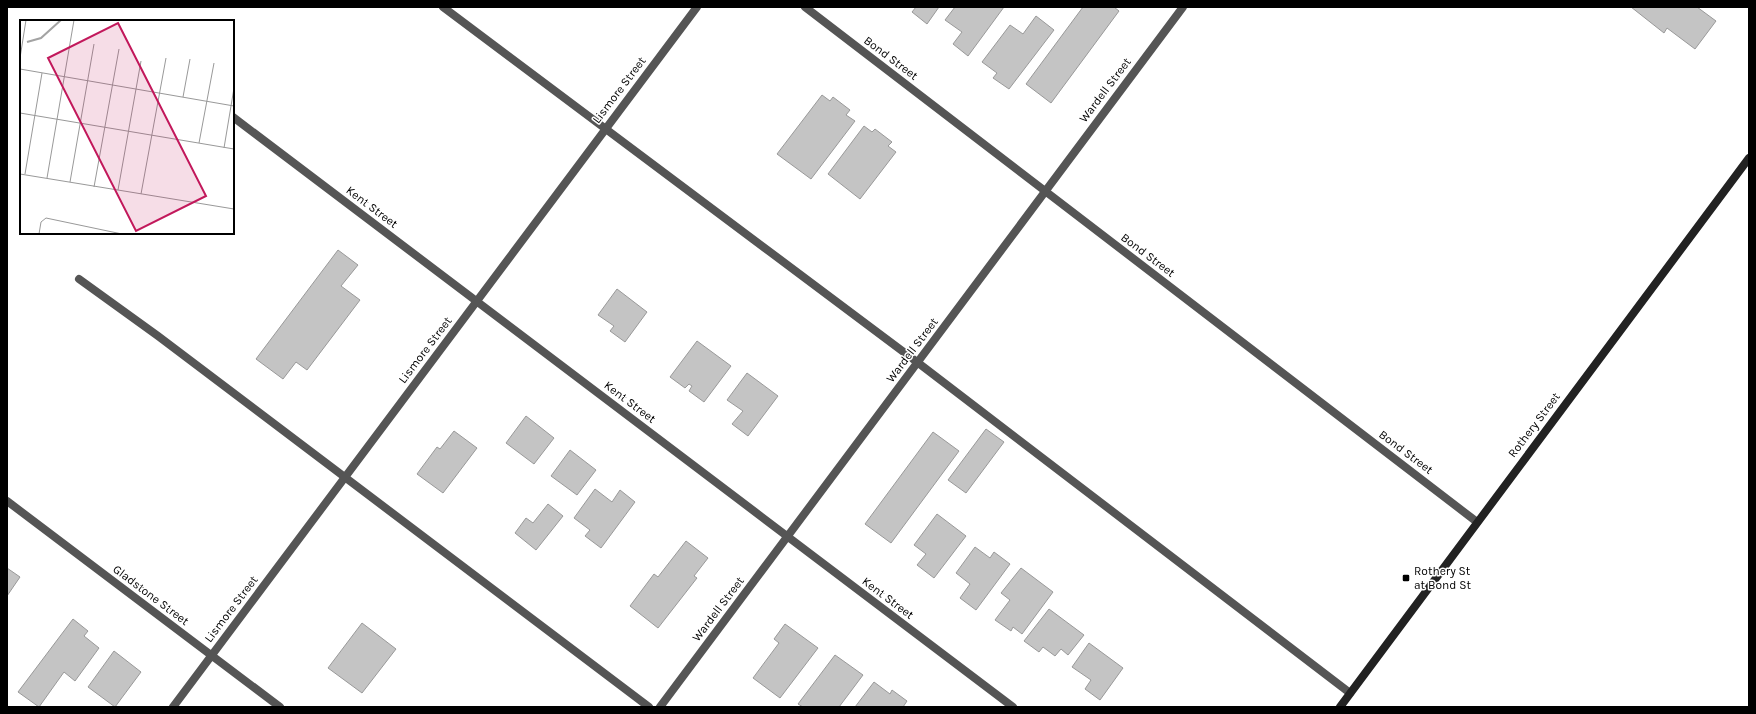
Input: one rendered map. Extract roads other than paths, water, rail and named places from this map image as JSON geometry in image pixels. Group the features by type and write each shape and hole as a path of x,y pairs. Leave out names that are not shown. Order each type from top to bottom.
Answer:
{"main road":[{"name":"Rothery Street","path":"1340,707 1749,158"}],"street":[{"path":"443,7 917,362 1350,693"},
{"name":"Lismore Street","path":"173,707 697,7"},
{"name":"Bond Street","path":"805,7 1477,522"},
{"name":"Wardell Street","path":"660,707 1182,7"},
{"name":"Kent Street","path":"234,118 1013,707"},
{"path":"79,279 158,336 649,707"},
{"name":"Gladstone Street","path":"7,501 280,707"}],"place":[{"name":"Rothery St at Bond St","path":"1406,578"}]}
